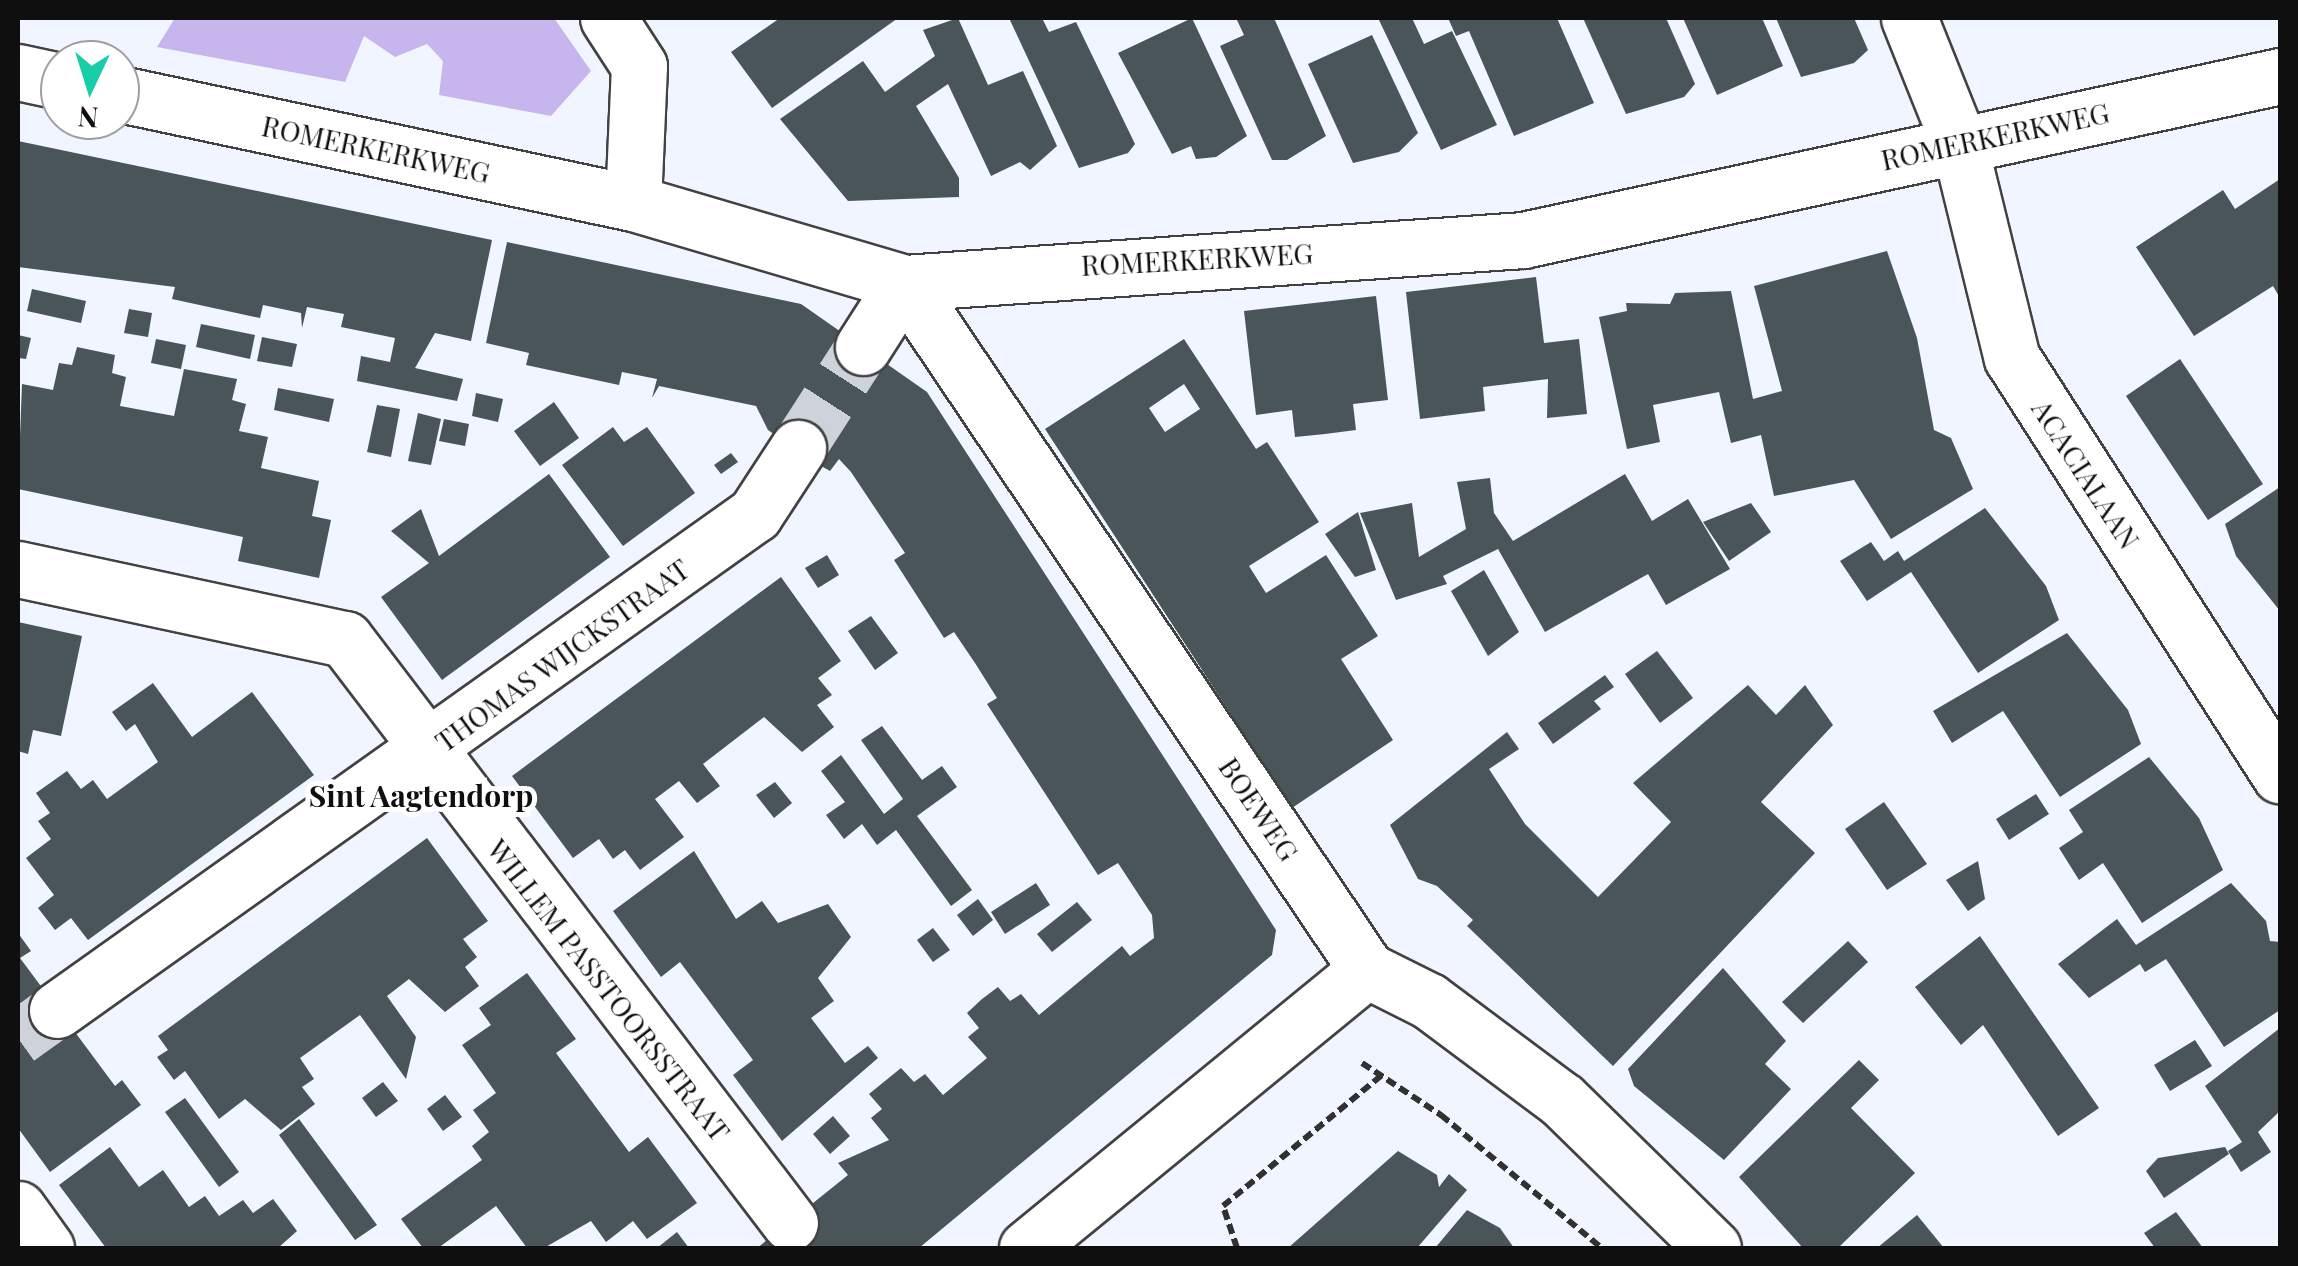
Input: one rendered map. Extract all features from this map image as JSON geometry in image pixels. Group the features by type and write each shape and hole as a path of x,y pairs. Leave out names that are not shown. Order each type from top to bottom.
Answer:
{"street":[{"path":"608,18 639,66 633,203"},
{"name":"ACACIALAAN","path":"1909,18 1958,143 2012,358 2280,775"},
{"name":"ROMERKERKWEG","path":"140,98 633,203 904,284 1523,240 2280,76"},
{"path":"864,347 904,284"},
{"name":"BOEWEG","path":"904,284 1367,970"},
{"name":"THOMAS WIJCKSTRAAT","path":"58,1010 425,755 755,514 798,448"},
{"name":"WILLEM PASSTOORSSTRAAT","path":"18,569 345,639 425,755 790,1223"},
{"path":"1027,1248 1367,970 1429,1001 1562,1100 1714,1248"},
{"path":"18,1208 46,1248"}],"path":[{"path":"1299,1026 1382,1075 1602,1248"},
{"path":"1236,1248 1223,1206 1382,1075"}],"shaded area":[{"path":"175,18 554,18 591,71 551,116 439,95 443,61 427,44 395,57 364,36 345,82 157,47"}],"building":[{"path":"780,18 898,18 772,108 731,52"},
{"path":"958,18 988,85 1023,71 1057,146 1030,170 1020,162 991,176 948,84 916,106 959,178 959,197 848,201 780,119 863,61 885,92 935,56 923,30"},
{"path":"1009,18 1042,18 1049,32 1076,22 1135,144 1128,153 1079,168"},
{"path":"1192,18 1247,136 1216,157 1196,159 1191,146 1172,154 1118,53"},
{"path":"1236,18 1274,18 1326,136 1287,160 1272,160 1220,46 1244,35"},
{"path":"1378,18 1412,18 1424,44 1452,31 1497,125 1441,150"},
{"path":"1448,18 1557,18 1594,103 1514,136 1469,31 1456,36"},
{"path":"1583,18 1666,18 1695,84 1684,97 1626,114"},
{"path":"1683,18 1762,18 1783,66 1717,95"},
{"path":"1776,18 1854,18 1868,50 1854,63 1801,77"},
{"path":"1372,35 1418,133 1399,152 1353,163 1308,64"},
{"path":"18,141 492,240 471,341 435,333 415,368 463,379 457,401 357,381 361,356 390,362 395,338 341,327 344,314 307,307 302,328 301,313 263,305 260,318 172,299 175,287 18,267"},
{"path":"2280,179 2280,298 2273,286 2194,336 2136,247 2223,190 2235,209"},
{"path":"507,242 801,304 927,392 1276,930 1272,955 919,1248 757,1248 848,1175 838,1163 889,1140 871,1118 882,1109 869,1094 901,1068 914,1082 925,1074 943,1095 987,1058 968,1037 979,1028 967,1013 982,999 998,987 1010,1001 1021,994 1039,1015 1122,946 1130,956 1154,938 1152,915 1118,863 1098,875 987,704 997,698 954,632 944,638 894,560 905,553 839,459 830,471 814,462 768,430 756,406 659,386 652,398 657,379 622,372 619,385 526,365 529,353 486,343"},
{"path":"1887,251 1917,338 1934,430 1951,438 1973,489 1891,539 1854,480 1774,496 1761,435 1731,443 1719,392 1653,405 1660,442 1627,449 1599,317 1627,311 1626,303 1670,304 1675,293 1731,291 1753,399 1782,391 1754,286"},
{"path":"1536,277 1544,343 1579,339 1587,414 1547,418 1548,379 1483,387 1485,411 1420,419 1406,292"},
{"path":"32,289 86,301 81,323 27,311"},
{"path":"1376,296 1388,400 1353,404 1356,430 1325,434 1295,437 1292,410 1256,415 1244,311"},
{"path":"129,309 152,313 148,337 124,333"},
{"path":"201,324 255,335 250,359 196,347"},
{"path":"18,335 31,338 26,359 18,358"},
{"path":"262,337 297,344 292,367 257,361"},
{"path":"156,339 186,345 181,369 151,363"},
{"path":"1184,339 1256,449 1267,442 1319,522 1249,566 1266,593 1326,555 1378,636 1341,659 1393,740 1292,808 1045,429","holes":["1184,384 1200,409 1165,432 1149,408"]},
{"path":"77,347 115,355 112,373 126,377 120,406 174,416 184,369 237,379 232,400 246,404 239,431 268,437 261,468 319,481 312,516 331,520 319,578 238,561 243,537 18,489 22,384 53,390 59,363 72,365"},
{"path":"2180,359 2263,484 2208,520 2126,396"},
{"path":"278,388 334,399 329,422 274,410"},
{"path":"476,393 503,399 498,422 472,416"},
{"path":"554,402 579,438 540,466 514,431"},
{"path":"377,405 400,409 391,457 367,452"},
{"path":"418,413 441,419 431,465 408,461"},
{"path":"444,419 469,424 465,446 439,441"},
{"path":"613,427 624,442 647,427 695,493 623,546 562,465"},
{"path":"731,453 738,462 721,474 714,465"},
{"path":"549,474 610,557 442,680 381,597 429,563 391,531 421,509 439,556"},
{"path":"1625,474 1652,521 1688,499 1730,569 1666,605 1648,574 1545,632 1498,549 1443,576 1447,584 1396,600 1360,513 1412,503 1419,557 1466,529 1457,482 1490,478 1494,513 1513,541"},
{"path":"2280,487 2280,611 2236,556 2225,524"},
{"path":"1751,503 1771,532 1729,561 1703,522"},
{"path":"1985,508 2046,586 2059,620 1978,673 1911,572 1867,601 1840,561 1871,542 1884,561 1898,551 1904,561"},
{"path":"1358,512 1376,570 1355,577 1325,534"},
{"path":"827,555 839,575 818,588 805,568"},
{"path":"1484,570 1519,632 1488,656 1451,591"},
{"path":"781,577 841,661 818,678 832,695 817,705 834,727 802,752 764,717 703,764 720,786 697,803 679,781 655,799 684,837 640,870 625,850 613,859 599,839 573,858 512,776"},
{"path":"871,616 898,653 875,670 848,631"},
{"path":"18,622 82,636 61,736 33,730 28,754 18,751"},
{"path":"2067,633 2128,710 2141,744 2060,797 2003,711 1952,743 1933,711"},
{"path":"1657,651 1693,698 1660,723 1625,674"},
{"path":"1605,675 1614,687 1594,701 1601,709 1553,744 1538,723"},
{"path":"153,683 192,737 252,692 314,775 88,940 71,918 55,930 38,908 54,895 26,858 51,839 38,821 50,813 36,793 67,771 81,789 93,780 107,799 158,762 135,724 126,731 112,712"},
{"path":"1748,685 1776,715 1805,685 1833,725 1761,802 1815,853 1613,1066 1467,926 1473,920 1437,886 1418,879 1390,825 1507,732 1519,749 1489,769 1525,824 1598,897 1671,822 1633,783"},
{"path":"882,726 922,780 942,766 957,787 917,816 972,890 951,906 896,830 877,845 862,824 844,839 826,815 845,802 821,771 841,755 884,814 903,799 861,740"},
{"path":"2149,757 2199,818 2223,870 2142,923 2103,863 2079,880 2059,848 2083,832 2069,810"},
{"path":"775,782 792,803 774,818 756,795"},
{"path":"2036,794 2049,814 2009,840 1996,819"},
{"path":"1884,802 1927,864 1887,890 1845,829"},
{"path":"427,838 488,921 463,939 477,957 465,967 479,986 445,1012 409,979 387,996 416,1037 406,1079 360,1015 300,1058 314,1079 302,1087 315,1104 281,1130 245,1099 219,1119 185,1071 174,1080 157,1057 168,1050 158,1036"},
{"path":"694,851 736,919 762,901 778,923 828,904 851,937 818,978 834,1001 811,1018 845,1063 868,1046 878,1058 782,1141 733,1075 753,1060 680,962 661,977 613,911"},
{"path":"1978,861 1985,899 1968,911 1946,880"},
{"path":"1036,883 1050,905 1005,934 991,912"},
{"path":"2231,883 2266,921 2270,941 2280,942 2280,1010 2224,1047 2166,959 2145,972 2140,964 2089,998 2058,964 2117,919 2136,945"},
{"path":"978,899 993,920 973,936 957,915"},
{"path":"1077,902 1092,920 1052,952 1037,934"},
{"path":"933,928 950,950 933,962 917,940"},
{"path":"18,933 31,951 20,958 115,1086 122,1080 141,1105 50,1172 18,1128"},
{"path":"1980,936 2099,1108 2058,1136 1983,1025 1961,1045 1915,987"},
{"path":"1848,941 1868,962 1803,1023 1782,1002"},
{"path":"1723,968 1786,1041 1765,1064 1791,1089 1724,1160 1634,1086 1628,1069"},
{"path":"527,973 576,1039 556,1053 629,1152 648,1137 697,1203 647,1239 633,1221 606,1242 591,1221 544,1248 527,1248 496,1206 438,1248 423,1248 401,1219 482,1160 472,1146 489,1132 473,1110 496,1093 462,1045 491,1025 479,1008"},
{"path":"2280,1028 2280,1111 2258,1132 2271,1152 2241,1172 2228,1151 2242,1142 2205,1086"},
{"path":"2195,1040 2212,1066 2170,1091 2154,1065"},
{"path":"1859,1060 1879,1080 1851,1108 1915,1173 1838,1248 1803,1248 1739,1177"},
{"path":"383,1082 398,1101 376,1117 362,1098"},
{"path":"445,1095 462,1117 443,1131 427,1109"},
{"path":"185,1098 239,1172 219,1187 165,1112"},
{"path":"833,1116 850,1136 830,1154 813,1134"},
{"path":"299,1119 377,1225 355,1240 279,1135"},
{"path":"110,1147 139,1187 163,1170 189,1207 205,1196 219,1216 243,1200 253,1213 273,1199 297,1231 278,1248 106,1248 59,1185"},
{"path":"2225,1147 2229,1154 2164,1198 2146,1171 2158,1158"},
{"path":"1398,1151 1437,1175 1439,1187 1449,1174 1467,1190 1417,1248 1288,1248"},
{"path":"1467,1210 1500,1228 1514,1248 1435,1248"},
{"path":"2176,1212 2203,1248 2155,1248 2144,1233"},
{"path":"1917,1215 1944,1248 1877,1248"},
{"path":"677,1232 689,1248 657,1248"}],"tunnel":[{"path":"798,448 863,347"},
{"path":"18,1038 57,1010"}],"district":[{"name":"Sint Aagtendorp","path":"421,795"}]}
